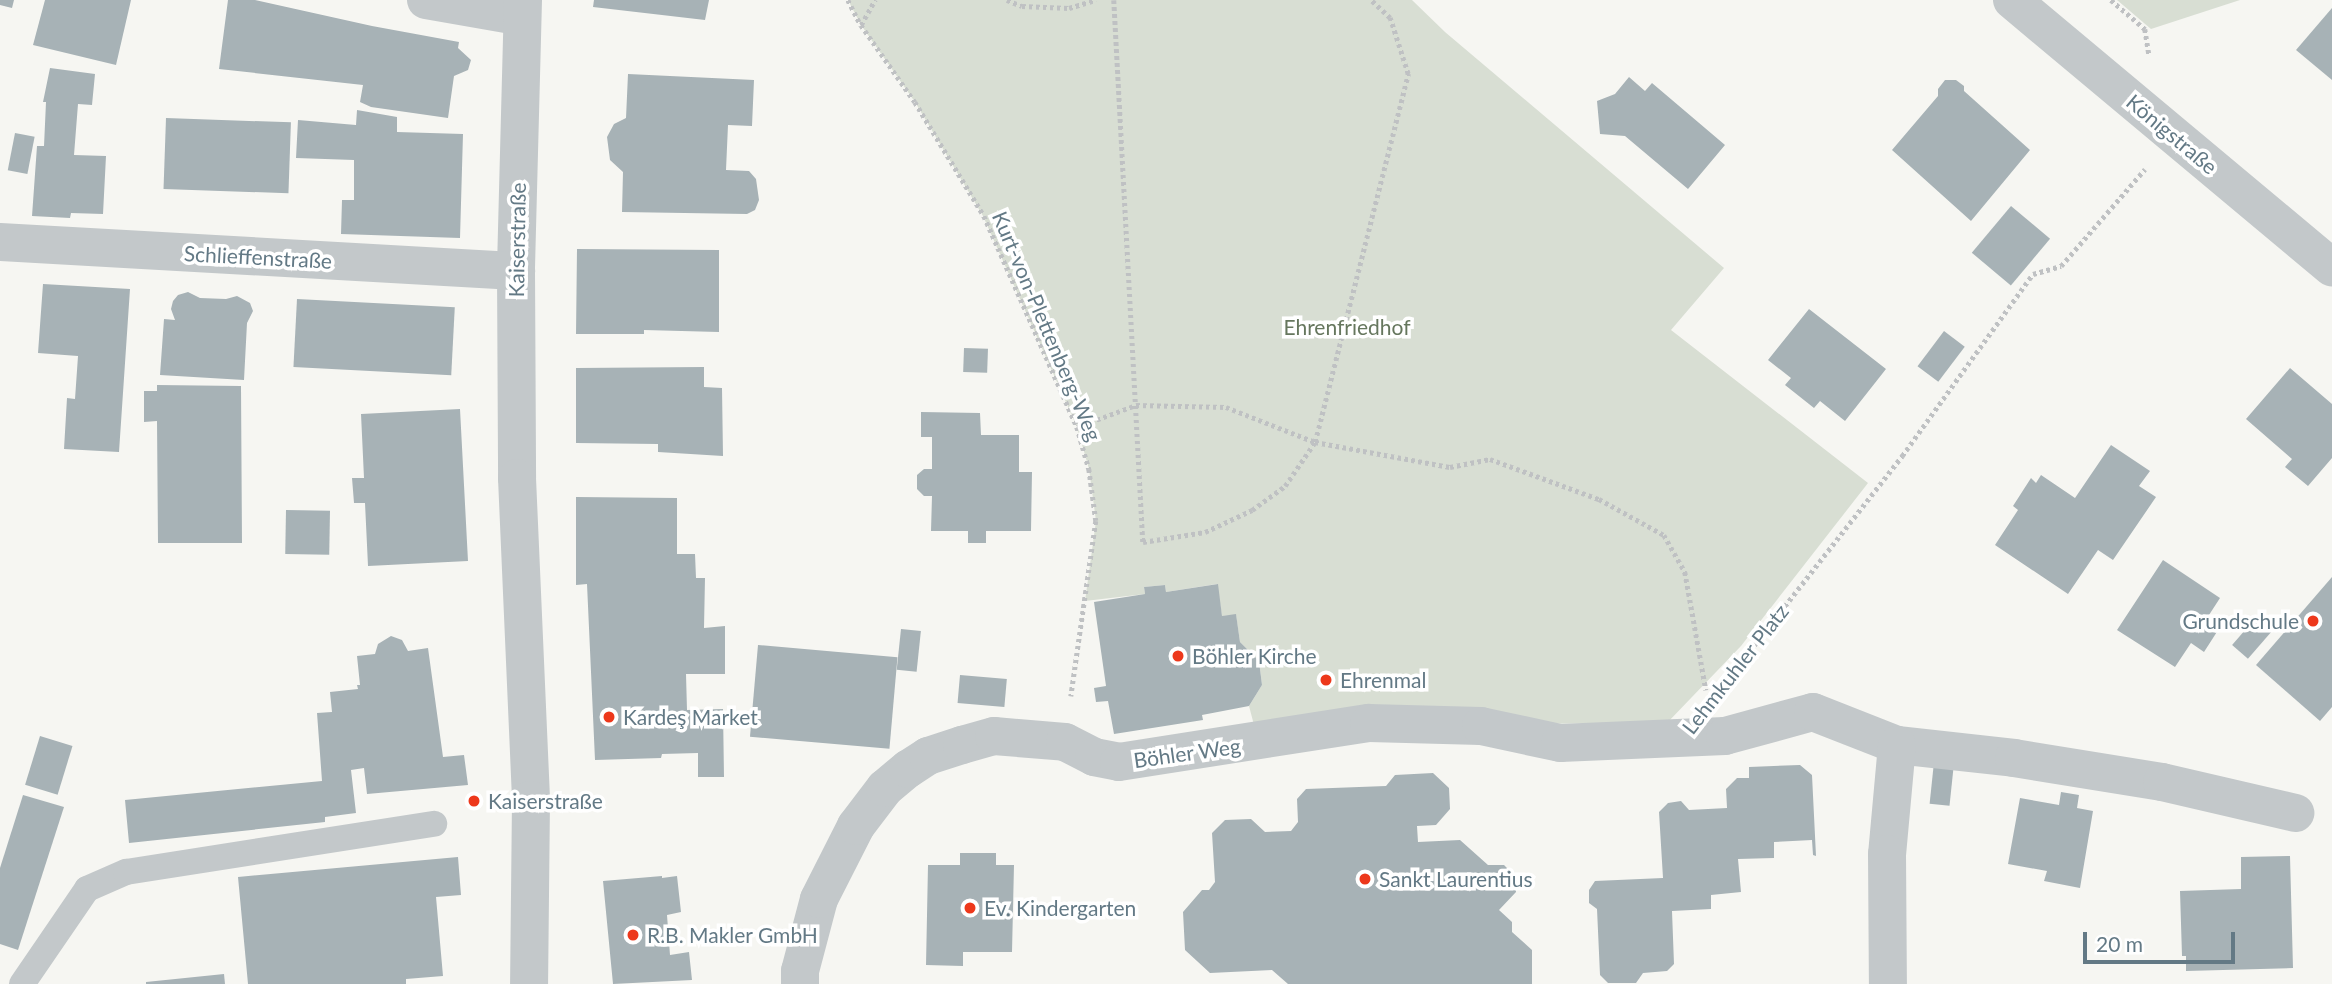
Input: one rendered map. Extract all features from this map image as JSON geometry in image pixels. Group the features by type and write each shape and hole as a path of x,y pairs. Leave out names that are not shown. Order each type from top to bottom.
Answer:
{"street":[{"path":"426,0 523,8"},
{"name":"Königstraße","path":"2012,0 2332,268"},
{"name":"Kaiserstraße","path":"523,8 516,271 517,478 531,800 529,984"},
{"name":"Schlieffenstraße","path":"0,242 516,271"},
{"name":"Lehmkuhler Platz","path":"1679,739 1717,720 1813,712 1897,745 2014,758 2162,782 2295,813"},
{"name":"Böhler Weg","path":"800,984 800,971 819,899 856,826 885,788 928,756 994,736 1065,742 1094,757 1119,762 1369,723 1481,726 1560,743 1679,739"},
{"path":"1888,984 1887,854 1897,745"}],"lane":[{"path":"22,984 87,889 126,872 434,824"}],"path":[{"name":"Kurt-von-Plettenberg-Weg","path":"848,0 861,25 915,102 984,216 1077,427 1089,469 1096,522 1065,742"},
{"path":"861,25 875,0"},
{"path":"1007,0 1022,6 1069,8 1096,0"},
{"path":"1114,0 1143,542 1205,533 1252,510 1286,486 1315,442 1408,74 1390,18 1371,0"},
{"name":"Lehmkuhler Platz","path":"1717,720 2033,274 2062,266 2174,135"},
{"path":"1077,427 1136,405 1226,407 1315,442 1450,467 1490,459 1599,499 1664,535 1685,572 1717,720"}],"green space":[{"name":"Ehrenfriedhof","path":"848,0 1412,0 1445,32 1724,268 1671,330 1868,483 1741,646 1667,723 1254,725 1249,706 1262,685 1259,661 1240,642 1236,615 1222,616 1217,584 1166,592 1165,585 1144,587 1145,594 1085,601 1096,521 1089,469 1077,427 983,216 915,102 861,25"},
{"path":"2117,0 2240,0 2151,29"}],"building":[{"path":"0,0 14,0 12,8 0,5"},
{"path":"45,0 131,0 116,65 33,45"},
{"path":"228,0 255,0 459,42 458,48 471,60 468,70 454,76 448,118 371,107 360,102 363,85 219,69"},
{"path":"594,0 709,0 705,20 593,7"},
{"path":"2332,8 2332,80 2296,50"},
{"path":"50,68 95,74 92,105 78,104 74,155 106,156 103,214 71,213 70,218 32,216 37,146 44,146 46,102 43,102"},
{"path":"628,74 754,80 752,126 728,125 726,170 749,171 756,179 759,200 755,210 747,214 622,212 623,172 610,160 607,137 614,124 626,118"},
{"path":"1629,77 1645,91 1652,83 1725,145 1688,189 1625,136 1600,134 1597,101 1615,94"},
{"path":"1945,80 1956,80 1964,86 1964,91 2030,150 1971,221 1892,150 1938,96 1938,89"},
{"path":"357,110 397,117 397,132 463,134 460,238 341,234 342,200 354,200 354,160 296,158 298,120 356,125"},
{"path":"166,118 291,122 288,193 164,189"},
{"path":"15,133 35,137 27,174 8,170"},
{"path":"2011,206 2050,239 2011,286 1972,253"},
{"path":"577,249 719,250 719,332 644,330 644,334 576,334"},
{"path":"43,284 130,289 119,452 64,449 67,398 75,399 78,356 38,353"},
{"path":"188,292 200,298 226,299 237,296 250,303 253,311 247,323 244,380 160,375 164,319 175,320 171,309 173,301 178,295"},
{"path":"297,299 455,307 451,375 293,367"},
{"path":"1809,309 1886,369 1845,421 1820,401 1814,408 1785,385 1791,378 1768,360"},
{"path":"1944,331 1965,347 1938,382 1918,366"},
{"path":"964,348 988,349 987,373 963,372"},
{"path":"704,367 704,387 722,388 723,456 658,452 658,444 576,443 576,368"},
{"path":"2290,368 2332,404 2332,458 2308,486 2285,467 2292,459 2246,419"},
{"path":"157,385 241,386 242,543 158,543 157,421 144,422 144,391 157,391"},
{"path":"460,409 468,561 368,566 365,503 354,503 352,478 364,478 361,414"},
{"path":"921,412 980,413 981,435 1019,435 1019,472 1032,472 1031,531 986,531 986,543 968,543 968,531 931,531 932,496 924,496 917,489 917,475 924,469 932,469 932,437 921,437"},
{"path":"2111,445 2150,471 2139,486 2156,497 2113,560 2098,550 2068,594 1995,545 2018,510 2013,506 2031,478 2036,483 2041,475 2075,498"},
{"path":"576,497 677,498 677,554 695,554 696,578 705,578 704,628 725,626 725,674 686,674 687,710 723,709 724,777 698,777 698,753 662,754 661,758 595,760 587,584 576,585"},
{"path":"286,510 330,511 329,555 285,554"},
{"path":"2163,560 2220,598 2209,615 2222,624 2204,652 2191,643 2175,667 2117,630"},
{"name":"Grundschule","path":"2332,577 2332,707 2320,721 2256,665"},
{"name":"Böhler Kirche","path":"1218,584 1222,616 1236,614 1240,642 1259,661 1262,685 1249,706 1202,715 1203,720 1114,734 1108,701 1096,702 1094,688 1106,686 1094,602 1145,594 1144,587 1165,585 1166,592"},
{"path":"2259,614 2275,628 2248,659 2232,645"},
{"path":"901,629 921,631 917,672 897,670"},
{"path":"391,636 402,640 408,651 428,648 443,757 464,755 468,785 367,794 364,768 351,770 356,813 325,817 325,822 129,843 125,800 322,781 317,713 332,712 330,692 358,689 357,685 360,685 357,656 375,654 378,644"},
{"path":"758,645 897,657 889,749 750,737"},
{"path":"960,675 1007,679 1004,707 958,703"},
{"path":"40,736 73,746 58,795 25,785"},
{"path":"1934,762 1954,764 1950,806 1930,804"},
{"path":"1800,765 1812,775 1816,856 1813,855 1812,840 1774,842 1774,858 1738,859 1741,892 1711,895 1711,909 1672,911 1674,964 1667,971 1643,973 1636,983 1608,983 1600,975 1597,909 1589,903 1589,890 1595,881 1663,878 1659,812 1668,803 1681,801 1689,810 1727,808 1726,789 1737,778 1749,778 1749,767"},
{"name":"Sankt Laurentius","path":"1433,773 1449,788 1450,809 1436,825 1417,826 1418,842 1460,840 1488,865 1504,865 1515,876 1516,892 1499,910 1512,922 1512,932 1532,950 1532,984 1288,984 1272,970 1210,973 1185,950 1183,912 1202,890 1209,890 1215,882 1212,833 1225,820 1251,819 1265,832 1291,831 1298,822 1297,799 1306,789 1386,786 1395,775"},
{"path":"2061,792 2079,795 2077,808 2093,811 2080,888 2044,881 2047,871 2008,864 2020,798 2059,805"},
{"path":"23,795 64,807 18,950 0,944 0,868"},
{"name":"Ev. Kindergarten","path":"960,853 996,853 996,865 1014,865 1012,952 963,952 963,966 926,965 928,865 960,865"},
{"path":"2290,856 2293,968 2186,971 2186,956 2182,956 2180,891 2241,889 2241,857"},
{"path":"458,857 461,895 436,897 443,976 406,979 406,984 248,984 238,877"},
{"path":"677,876 681,912 667,915 670,955 689,952 692,980 613,984 603,881"},
{"path":"224,974 225,984 146,984 146,982"}],"place":[{"name":"Grundschule","path":"2313,621"},
{"name":"Böhler Kirche","path":"1178,656"},
{"name":"Ehrenmal","path":"1326,680"},
{"name":"Kardeş Market","path":"609,717"},
{"name":"Kaiserstraße","path":"474,801"},
{"name":"Sankt Laurentius","path":"1365,879"},
{"name":"Ev. Kindergarten","path":"970,908"},
{"name":"R.B. Makler GmbH","path":"633,935"}]}
